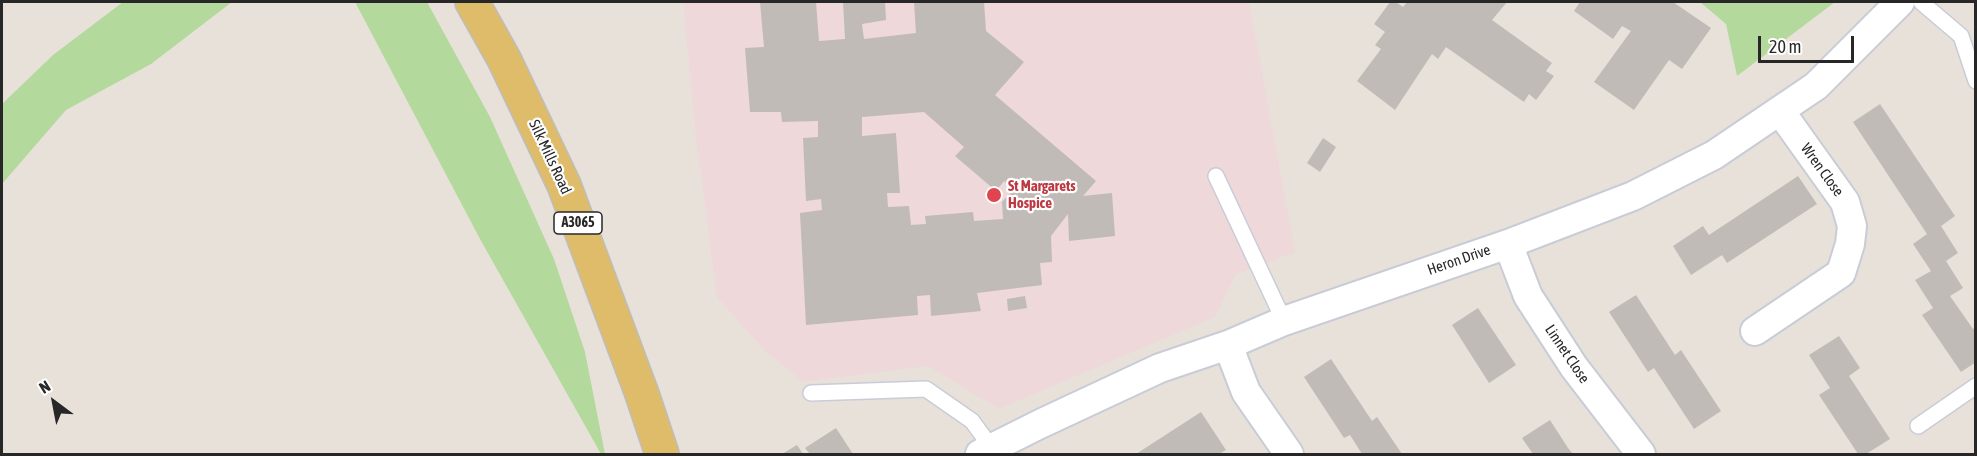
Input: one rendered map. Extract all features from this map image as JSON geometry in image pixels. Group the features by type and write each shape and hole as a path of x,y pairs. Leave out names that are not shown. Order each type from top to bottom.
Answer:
{"main road":[{"name":"Silk Mills Road","path":"472,2 504,58 564,185 662,454"}],"street":[{"name":"Heron Drive","path":"986,451 1160,368 1228,345 1284,321 1508,244 1633,196 1714,155 1816,86 1900,2"},
{"name":"Wren Close","path":"1755,331 1841,273 1850,244 1852,226 1845,202 1780,111"},
{"name":"Linnet Close","path":"1508,244 1528,296 1574,367 1641,454"},
{"path":"1228,345 1246,392 1289,454"}],"lane":[{"path":"1921,2 1961,36 1976,81"},
{"path":"1216,176 1284,321"},
{"path":"1918,426 1976,386"},
{"path":"811,393 926,389 972,421 986,451"}],"shaded area":[{"name":"St Margarets Hospice","path":"683,2 1249,2 1295,252 1235,275 1215,317 999,409 928,366 803,382 764,350 717,297 696,137"}],"green space":[{"path":"123,2 232,2 151,64 66,110 2,184 2,104 53,55"},
{"path":"355,2 427,2 490,117 554,259 585,352 605,454 601,454 480,239"},
{"path":"1700,2 1835,2 1737,76 1726,24"}],"building":[{"path":"760,2 816,2 819,41 845,39 843,2 885,2 886,20 862,24 864,39 916,33 914,2 984,2 986,31 1024,62 995,95 1096,181 1083,196 1112,193 1115,236 1069,241 1068,214 1051,236 1052,262 1040,263 1042,285 977,293 981,311 931,316 930,295 917,296 918,315 806,325 800,213 822,210 821,199 806,201 803,138 818,137 818,121 782,122 781,112 750,112 745,48 764,47","holes":["924,112 964,147 955,156 996,191 1004,181 1013,190 1002,202 1003,219 974,221 973,212 925,216 926,224 911,225 909,206 888,207 887,193 900,193 896,133 862,136 862,117"]},
{"path":"1390,2 1396,2 1403,7 1407,2 1507,2 1492,20 1552,63 1546,71 1554,76 1536,100 1529,94 1524,102 1446,47 1438,59 1432,54 1395,110 1357,81 1381,49 1375,45 1385,32 1374,24"},
{"path":"1580,2 1673,2 1711,28 1682,69 1669,60 1634,110 1594,82 1631,31 1622,26 1613,39 1574,11"},
{"path":"1880,104 1955,216 1941,226 1958,253 1946,261 1963,288 1950,296 1973,329 1976,327 1976,362 1961,372 1922,315 1933,308 1915,280 1931,271 1913,244 1927,234 1853,122"},
{"path":"1323,138 1336,147 1320,172 1307,163"},
{"path":"1798,176 1817,204 1727,263 1722,255 1691,275 1673,246 1703,226 1709,235"},
{"path":"1636,295 1675,355 1681,350 1721,411 1694,429 1654,368 1648,372 1609,312"},
{"path":"1025,296 1027,308 1008,311 1007,299"},
{"path":"1478,308 1516,365 1489,383 1452,325"},
{"path":"1839,336 1860,368 1849,376 1890,439 1866,454 1858,454 1819,395 1830,388 1809,355"},
{"path":"1331,359 1372,421 1377,417 1402,454 1362,454 1350,435 1344,438 1304,377"},
{"path":"1201,412 1226,450 1219,454 1136,454"},
{"path":"1550,420 1573,454 1533,454 1522,438"},
{"path":"836,428 853,454 810,454 805,448"},
{"path":"797,445 803,454 782,454"}],"place":[{"name":"St Margarets Hospice","path":"994,195"}]}
